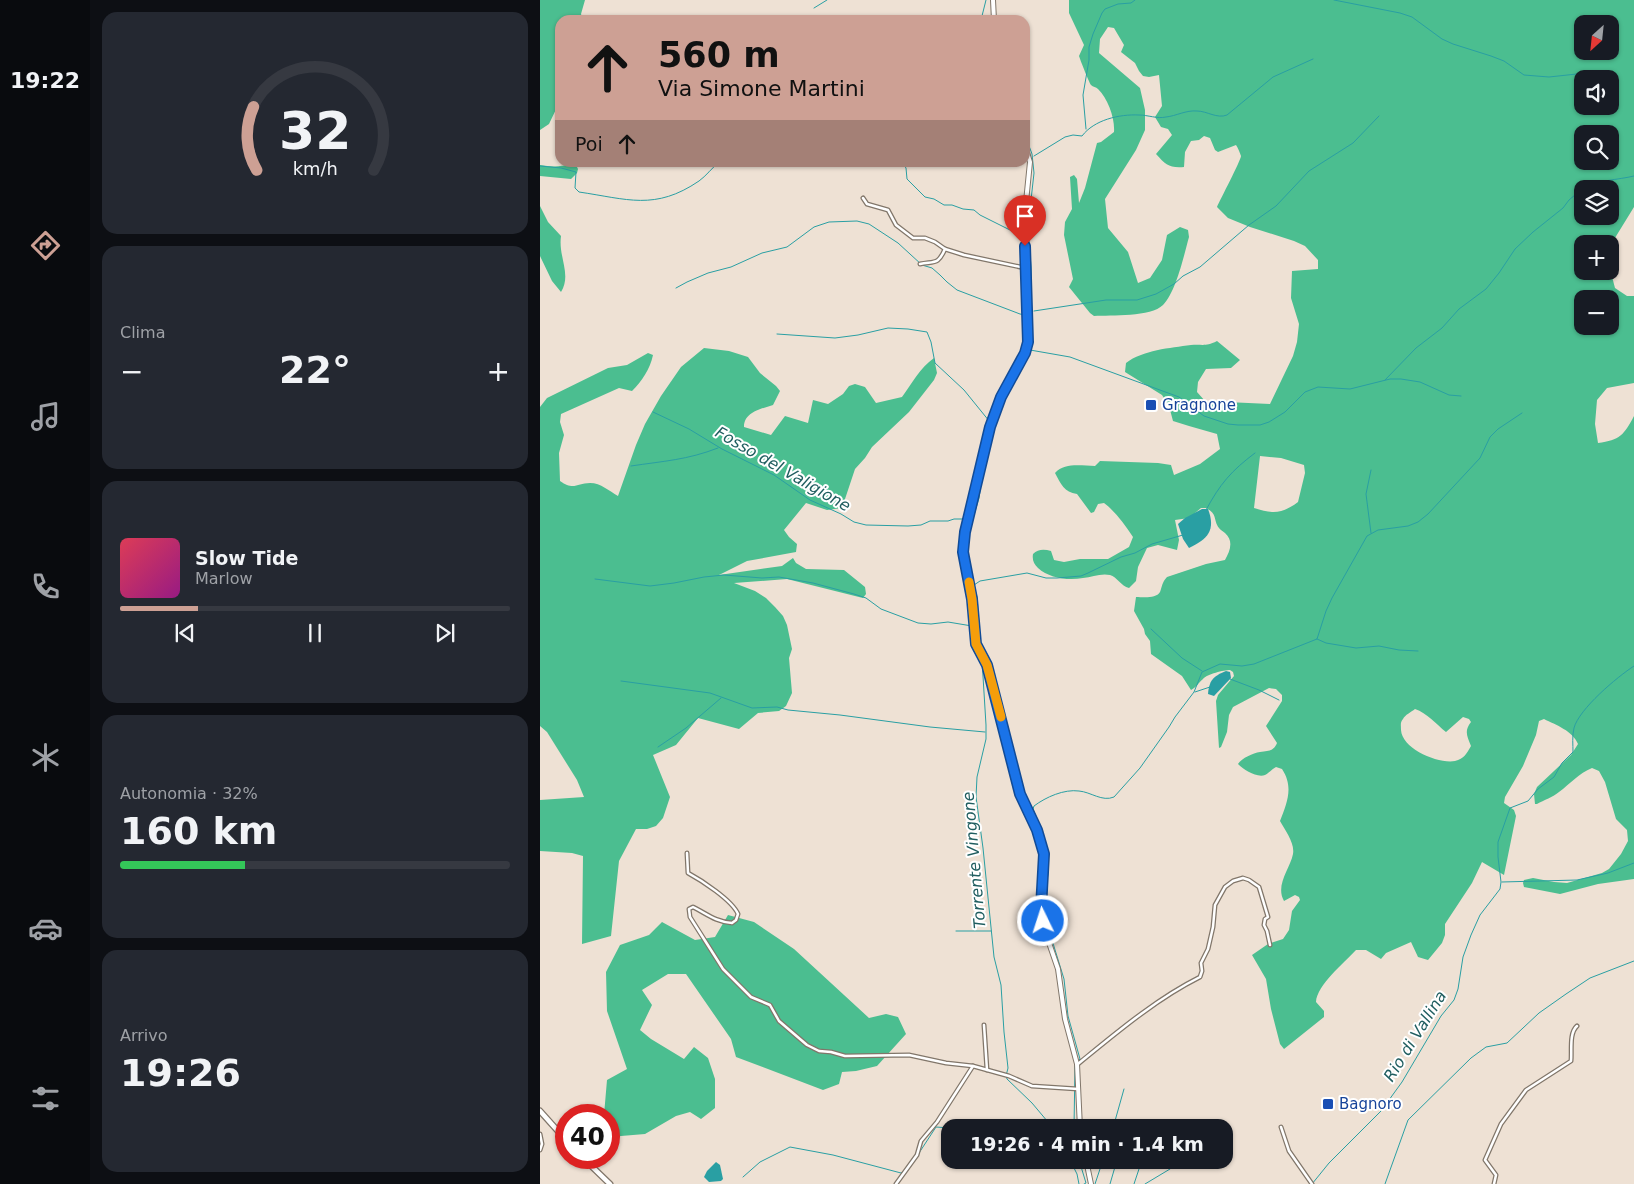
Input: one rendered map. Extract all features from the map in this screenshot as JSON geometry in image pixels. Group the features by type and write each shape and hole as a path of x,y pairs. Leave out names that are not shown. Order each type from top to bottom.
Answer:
{"main road":[{"path":"540,1111 555,1128"},
{"path":"594,1169 610,1184"}],"street":[{"path":"993,0 994,15"},
{"path":"1029,167 1024,232 1028,337 1025,353 1001,397 991,425 965,532 963,552 972,599 976,644 987,665 1020,794 1037,830 1044,854 1041,908 1046,934 1058,970 1065,1019 1077,1065 1080,1119"},
{"path":"864,198 867,204 888,210 896,225 913,238 930,240 945,249 964,255 1025,268"},
{"path":"921,264 934,263 941,259 945,249"},
{"path":"687,853 688,873 732,905 738,914 736,920 732,923 718,922 693,907 689,910 690,917 723,969 751,997 770,1005 779,1021 807,1045 819,1051 845,1056 909,1055 946,1063 973,1066 1009,1076 1032,1086 1078,1089"},
{"path":"1077,1065 1139,1016 1200,977 1202,971 1201,963 1208,949 1213,928 1215,905 1225,886 1233,881 1243,878 1259,887 1268,917 1265,919 1264,925 1270,945"},
{"path":"984,1025 988,1070"},
{"path":"1494,1184 1496,1175 1485,1160 1501,1124 1526,1090 1571,1061 1571,1036 1573,1029 1577,1026"},
{"path":"896,1184 917,1155 921,1141 937,1122 973,1066"},
{"path":"1281,1127 1289,1151 1312,1183"},
{"path":"540,1134 542,1144 540,1150"},
{"path":"1088,1169 1091,1184"}],"green space":[{"path":"540,0 585,0 581,15 555,15 555,111 549,124 540,130"},
{"path":"1069,0 1634,0 1634,207 1617,235 1574,235 1574,280 1613,280 1615,288 1618,290 1574,290 1574,335 1619,335 1619,291 1627,296 1634,296 1634,383 1607,388 1597,400 1595,424 1598,443 1605,442 1620,436 1634,416 1634,879 1598,884 1560,894 1524,887 1524,880 1533,878 1567,883 1602,873 1609,869 1621,854 1628,841 1627,830 1616,819 1605,782 1599,771 1592,768 1557,794 1535,804 1534,794 1537,787 1571,755 1578,744 1576,739 1564,729 1544,719 1539,721 1536,735 1523,766 1505,797 1504,803 1514,810 1516,816 1504,875 1482,862 1472,883 1445,924 1445,935 1442,943 1428,960 1418,957 1411,942 1386,953 1381,959 1366,950 1356,950 1326,982 1318,995 1316,1002 1324,1011 1324,1017 1284,1049 1280,1044 1271,1009 1266,979 1252,955 1268,944 1283,939 1289,930 1292,911 1300,900 1295,895 1284,901 1281,889 1293,854 1291,841 1280,821 1287,801 1288,782 1282,769 1276,767 1262,776 1247,771 1238,764 1248,756 1274,748 1277,743 1266,726 1282,701 1282,695 1276,689 1269,688 1233,707 1229,715 1227,732 1219,748 1216,701 1218,695 1234,676 1233,672 1227,670 1208,675 1191,690 1182,676 1151,654 1150,641 1134,611 1136,597 1156,596 1167,577 1206,564 1225,560 1230,550 1230,539 1219,528 1214,515 1206,508 1201,508 1189,518 1175,520 1179,540 1177,550 1158,545 1147,548 1138,567 1136,581 1129,588 1110,575 1071,579 1053,576 1035,565 1033,554 1037,551 1051,551 1054,560 1064,562 1080,559 1108,559 1129,547 1133,537 1104,503 1098,504 1094,512 1091,513 1077,494 1069,491 1061,484 1055,473 1064,467 1074,465 1095,466 1100,461 1158,463 1171,465 1174,475 1200,464 1220,449 1217,434 1173,421 1169,406 1162,395 1125,372 1126,363 1140,355 1157,350 1191,345 1207,345 1217,341 1240,360 1231,368 1206,369 1198,382 1197,392 1205,401 1270,404 1293,356 1297,342 1299,324 1291,298 1292,271 1318,269 1318,260 1305,246 1228,218 1217,207 1241,156 1236,145 1218,152 1215,150 1210,138 1204,136 1199,140 1191,141 1185,152 1184,167 1175,167 1162,161 1156,154 1172,135 1168,129 1161,127 1155,117 1162,106 1159,75 1143,76 1135,63 1121,52 1124,45 1114,28 1108,27 1100,39 1099,53 1140,88 1145,110 1145,130 1136,150 1105,199 1108,228 1128,252 1138,283 1150,278 1162,260 1167,235 1180,227 1188,230 1189,237 1176,283 1163,305 1150,312 1130,315 1094,316 1090,313 1069,287 1073,279 1064,235 1065,222 1072,209 1070,177 1074,175 1077,179 1079,203 1097,143 1114,132 1114,127 1108,103 1102,93 1091,85 1083,67 1079,56 1084,45 1069,13","holes":["1260,456 1281,458 1304,465 1305,473 1298,502 1287,509 1277,512 1254,508","1415,709 1424,713 1446,732 1463,717 1469,719 1471,722 1467,728 1467,734 1471,746 1467,753 1458,760 1448,761 1431,758 1414,749 1403,737 1401,724 1405,716"]},
{"path":"540,165 577,167 578,169 571,179 540,176"},
{"path":"540,206 548,222 561,236 565,279 561,292 552,281 540,256"},
{"path":"704,348 729,351 748,357 760,373 780,391 773,405 754,412 745,422 744,427 771,435 785,416 808,423 813,400 828,404 843,394 849,386 855,384 865,387 876,403 902,397 920,371 934,358 937,373 934,380 909,412 872,447 855,469 842,508 827,510 806,503 784,530 797,544 796,552 747,561 719,575 782,566 793,558 796,563 806,569 844,570 865,587 866,594 863,598 787,579 734,583 755,591 766,598 783,616 792,649 789,658 792,693 786,706 779,711 758,713 739,729 698,718 676,745 653,755 670,797 663,818 656,826 647,829 636,829 619,861 611,936 582,944 583,856 572,853 540,851 540,800 584,797 577,780 547,732 540,726 540,407 547,398 608,368 627,365 648,353 653,355 645,374 632,391 619,388 561,414 560,422 564,435 559,453 560,481 569,486 594,483 618,496 645,424 661,396 681,367"},
{"path":"728,915 754,922 794,949 869,1018 886,1014 898,1017 906,1034 877,1066 842,1072 839,1084 823,1090 736,1057 731,1039 686,974 668,974 642,990 652,1005 640,1030 684,1059 694,1047 708,1058 715,1079 715,1108 701,1119 690,1112 676,1116 645,1134 620,1136 620,1104 605,1104 607,1080 627,1069 607,1011 606,972 620,945 649,935 662,922 695,940 715,937"}],"water":[{"path":"1202,509 1208,509 1211,528 1201,541 1189,548 1183,539 1178,524"},
{"path":"1226,671 1230,672 1231,678 1214,696 1208,694 1212,680"},
{"path":"716,1162 720,1165 723,1179 721,1181 709,1182 704,1177"}],"waterway":[{"path":"814,8 827,0"},
{"name":"Torrente Vingone","path":"982,15 986,0"},
{"path":"1086,129 1083,95 1089,60 1089,47 1093,34 1105,9 1118,4 1131,3 1135,0"},
{"path":"1334,0 1412,17 1442,39 1504,61 1524,75 1549,77 1574,74"},
{"path":"1034,156 1065,137 1073,135 1082,136 1093,126 1115,117 1139,115 1163,117 1193,111 1220,116 1227,115 1273,77 1313,59"},
{"path":"1034,311 1106,300 1137,300 1156,294 1174,284 1183,276 1200,267 1249,225 1276,206 1309,171 1353,143 1379,116"},
{"name":"Torrente Vingone","path":"981,651 977,597 967,562 967,539 979,498 983,470 1001,405 1029,353 1032,339 1031,267 1028,227 1034,173 1030,149"},
{"path":"540,166 576,172 575,188 579,192 626,200 654,200 668,196 702,179 714,167"},
{"path":"905,167 907,179 925,197 934,199 944,205 974,210 1012,231 1023,231"},
{"path":"1612,180 1634,176"},
{"path":"1385,380 1416,348 1442,328 1459,309 1486,289 1515,249 1563,208 1574,196"},
{"path":"676,288 708,273 731,267 762,253 787,247 814,227 829,222 857,221 869,224 898,243 922,265 932,268 957,290 1026,315"},
{"path":"777,334 835,338 888,328 927,332 935,363 964,390 994,427"},
{"path":"1030,350 1070,357 1179,397 1204,416 1228,424 1260,425 1269,422 1285,412 1305,392 1318,387 1350,389 1390,379 1401,379 1420,382 1449,395 1461,396"},
{"name":"Fosso del Valigione","path":"653,412 689,429 722,449 774,475 810,500 854,522 866,525 908,526 921,525 930,521 966,519"},
{"path":"1078,1061 1080,1059 1068,1016 1064,979 1045,914 1044,898 1048,874 1048,853 1033,809 1034,806 1050,797 1067,791 1083,792 1101,798 1114,797 1140,768 1194,692 1202,672 1220,664 1242,666 1254,664 1317,639 1332,598 1367,536 1378,530 1408,526 1418,522 1428,514 1480,458 1490,437 1498,429 1522,413"},
{"path":"631,466 686,458 718,448"},
{"path":"1206,510 1227,478 1255,453"},
{"path":"1371,470 1366,494 1371,533"},
{"path":"974,585 980,581 1027,573 1046,578 1081,576 1152,544 1183,535"},
{"path":"595,579 650,586 724,575 762,578 779,577 813,583 854,594 866,598 881,609 918,623 948,622 972,626"},
{"path":"1151,629 1182,658 1202,671"},
{"path":"1317,639 1326,643 1356,648 1379,646 1418,651"},
{"name":"Torrente Vingone","path":"982,660 986,739 977,777 976,797 994,957 1001,985 1008,1068 1006,1076 1045,1119"},
{"name":"Rio di Vallina","path":"1312,1184 1329,1163 1381,1111 1402,1082 1441,1016 1454,1000 1458,989 1463,957 1471,935 1480,915 1500,889 1498,842 1510,808 1528,801 1538,789 1554,777 1562,763 1573,752 1574,728 1577,720 1609,685 1634,666"},
{"path":"1230,679 1279,700"},
{"path":"621,681 710,693 752,708 777,707 788,710 985,732"},
{"path":"1195,692 1210,687"},
{"path":"658,747 686,728 721,698"},
{"path":"1502,882 1577,880 1608,873 1634,863"},
{"path":"956,931 991,931"},
{"path":"1385,1184 1408,1120 1471,1058 1486,1047 1507,1043 1539,1013 1590,978 1634,961"},
{"path":"1074,1119 1075,1066"},
{"path":"1116,1119 1124,1089"},
{"path":"919,1153 936,1127 941,1127"},
{"path":"743,1177 760,1162 790,1147 833,1155 901,1173 908,1166"},
{"name":"Torrente Vingone","path":"1074,1169 1079,1184"},
{"path":"1082,1169 1086,1183 1084,1184"},
{"path":"1095,1184 1100,1169"},
{"path":"1110,1184 1114,1169"},
{"path":"1134,1184 1139,1169"},
{"path":"1145,1184 1170,1169"}],"slow traffic":[{"path":"969,582 976,644 987,665 1001,717"}],"place":[{"name":"Gragnone","path":"1151,405"},
{"name":"Bagnoro","path":"1328,1104"}],"route":[{"path":"1025,246 1028,342 1025,353 1001,397 990,427 965,532 963,552 972,599 976,644 987,665 1020,794 1037,830 1044,854 1041,908 1043,921"}]}
